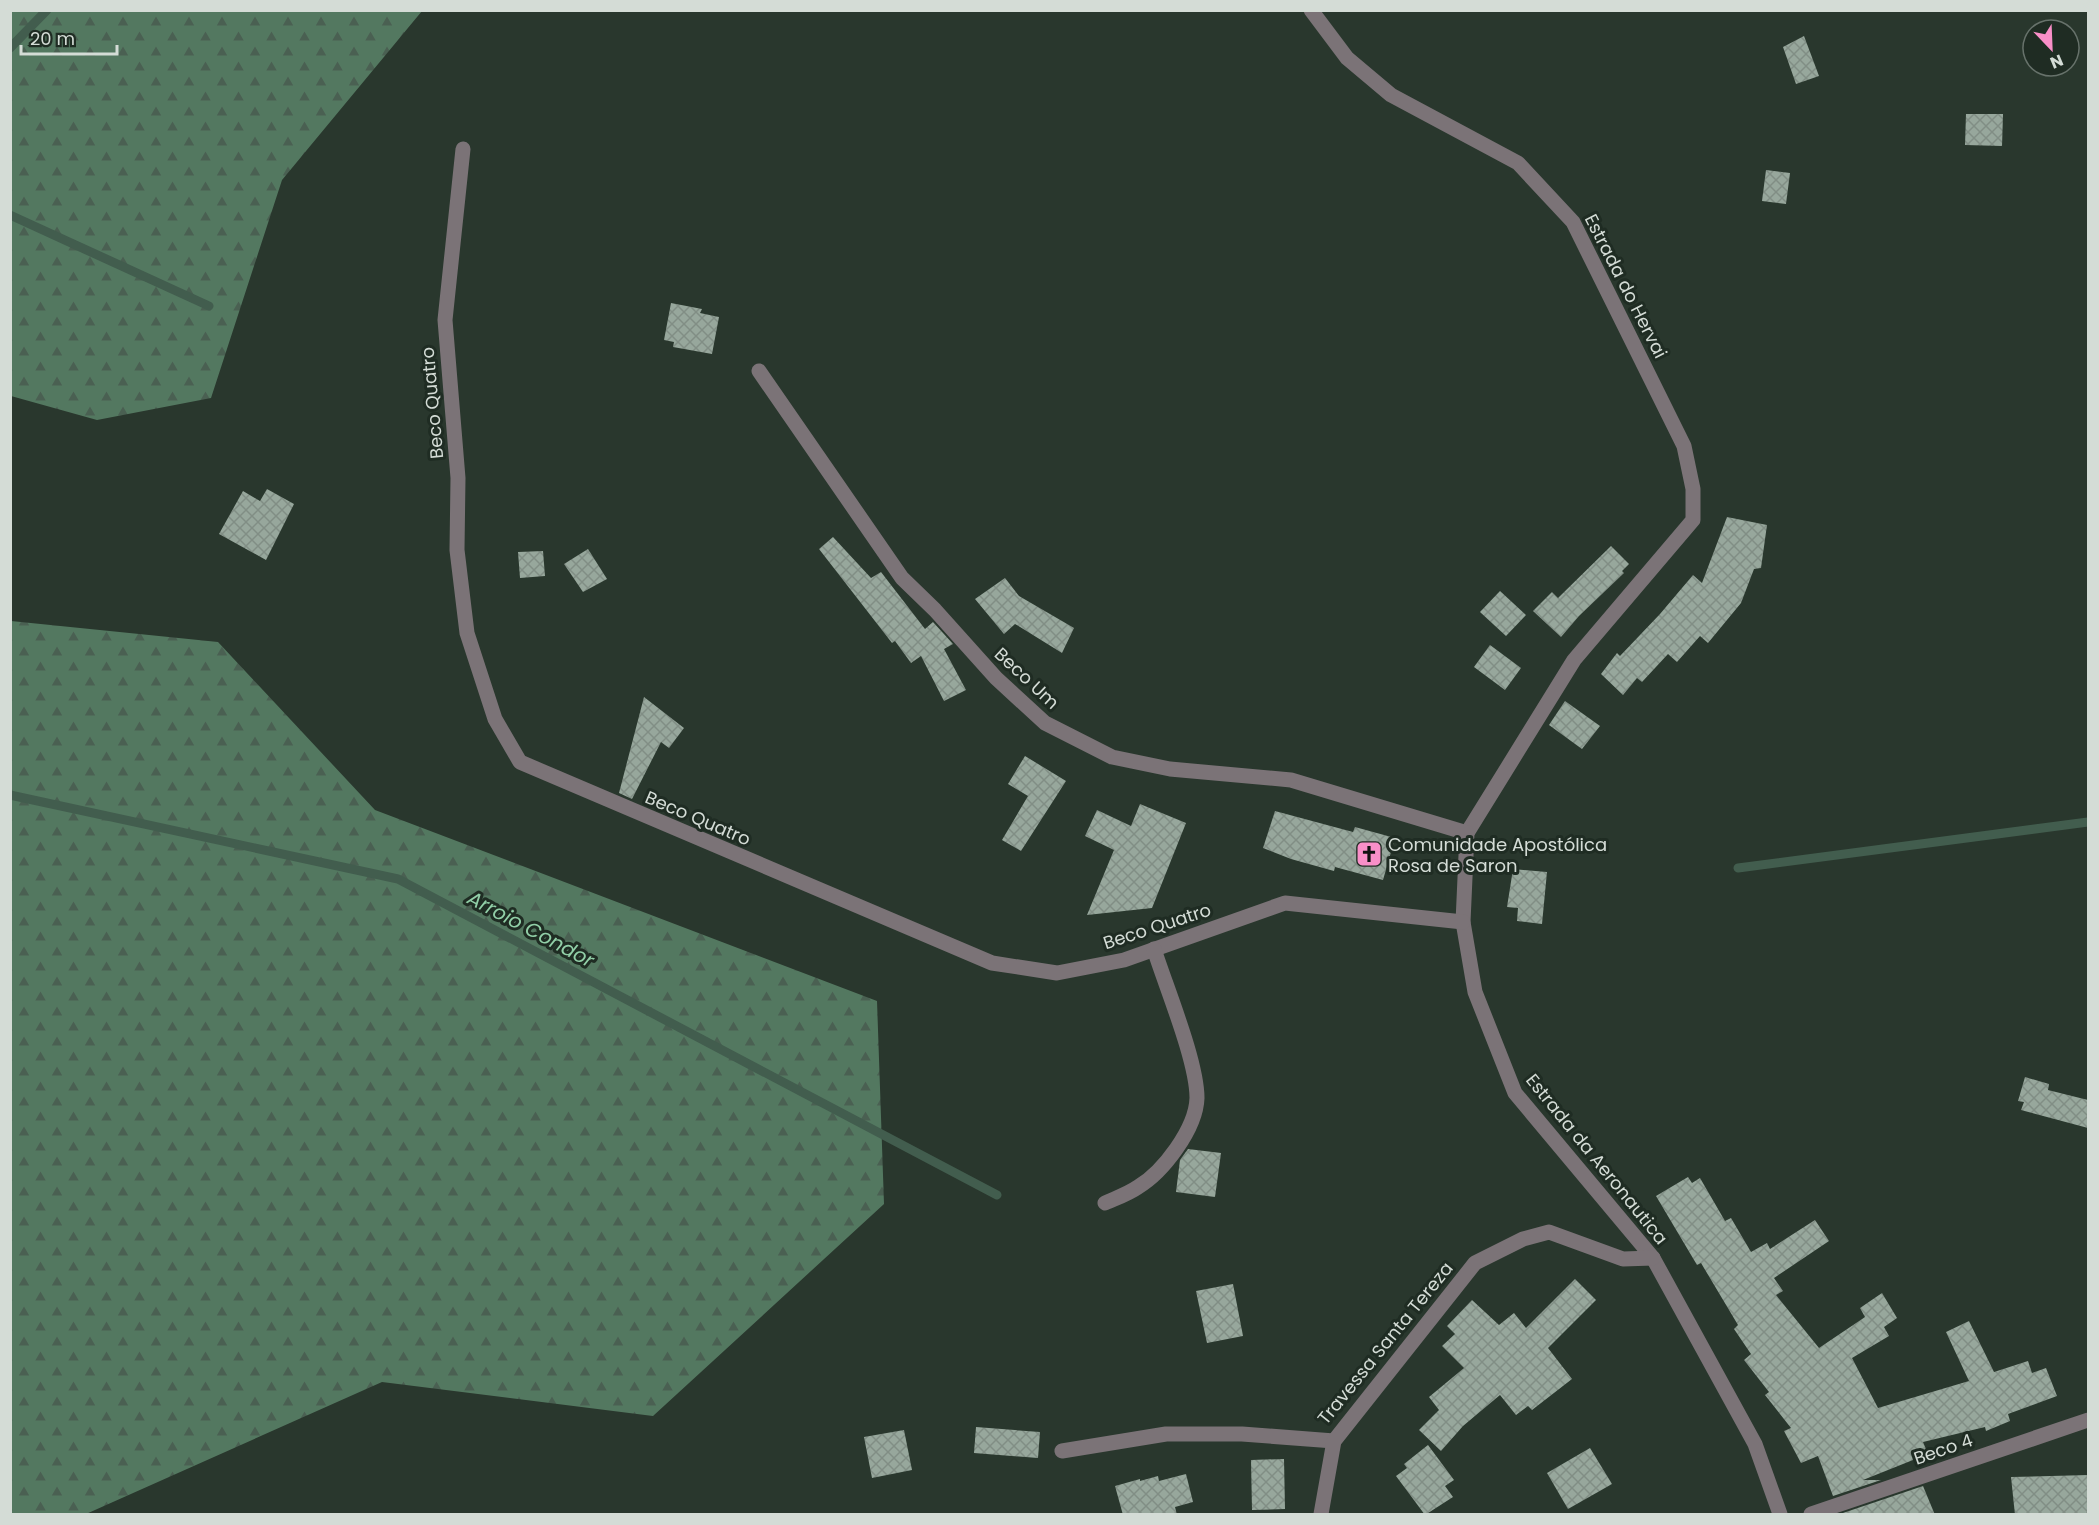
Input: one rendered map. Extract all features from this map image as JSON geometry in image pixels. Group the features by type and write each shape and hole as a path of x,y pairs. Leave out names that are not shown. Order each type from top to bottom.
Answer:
{"street":[{"name":"Estrada do Hervai","path":"1311,10 1347,58 1390,95 1518,163 1573,222 1684,446 1693,489 1693,520"},
{"name":"Beco Quatro","path":"463,149 445,320 458,478 457,550 470,644 495,719 520,762 992,963 1057,973 1124,960 1285,903 1463,922"},
{"name":"Beco Um","path":"759,371 902,578 935,610 996,678 1045,723 1112,757 1170,769 1291,780 1467,833"},
{"name":"Estrada da Aeronautica","path":"1693,520 1574,660 1467,833 1463,922 1475,992 1515,1093 1653,1258 1755,1444 1780,1515"},
{"path":"1105,1203 1139,1187 1170,1158 1191,1124 1197,1099 1194,1072 1154,949"},
{"name":"Travessa Santa Tereza","path":"1062,1451 1166,1434 1242,1434 1334,1441 1475,1263 1523,1239 1549,1232 1579,1241 1623,1259 1653,1258"},
{"name":"Beco 4","path":"1811,1515 2088,1420"},
{"path":"1321,1515 1334,1441"}],"green space":[{"path":"10,11 422,11 282,180 211,398 97,420 11,396"},
{"path":"11,621 218,642 375,810 877,1001 884,1204 653,1416 382,1382 86,1514 11,1514"}],"building":[{"path":"1804,36 1819,76 1796,84 1783,47"},
{"path":"1966,114 2003,114 2002,146 1965,145"},
{"path":"1766,170 1790,173 1786,204 1762,201"},
{"path":"671,303 702,309 700,313 719,317 712,354 673,347 674,342 664,340"},
{"path":"267,489 294,504 266,560 219,534 243,491 260,501"},
{"path":"1727,517 1767,525 1761,568 1754,569 1741,603 1708,643 1700,636 1677,662 1668,654 1642,682 1637,678 1623,695 1601,674 1617,653 1620,656 1693,575 1702,583"},
{"path":"833,537 871,578 881,572 925,629 933,622 953,644 944,649 966,690 944,701 921,656 911,663 895,641 892,643 819,549"},
{"path":"1611,546 1629,564 1622,571 1624,573 1579,616 1561,637 1533,611 1552,592 1558,598"},
{"path":"588,549 607,579 583,592 564,564"},
{"path":"543,551 545,576 520,578 518,552"},
{"path":"1005,578 1019,596 1074,628 1062,653 1015,624 1004,634 975,599"},
{"path":"1500,591 1526,615 1506,636 1480,612"},
{"path":"1490,645 1521,668 1505,690 1474,667"},
{"path":"644,697 684,728 669,748 661,742 632,799 619,793"},
{"path":"1565,701 1600,726 1582,749 1549,725"},
{"path":"1025,756 1066,781 1021,851 1002,840 1028,796 1008,784"},
{"path":"1140,804 1186,823 1152,908 1087,915 1114,850 1085,836 1097,810 1131,826"},
{"path":"1275,811 1353,832 1355,827 1395,838 1383,880 1335,867 1334,871 1291,859 1263,848"},
{"path":"1513,869 1547,872 1542,924 1517,921 1518,908 1507,907"},
{"path":"2025,1077 2049,1084 2048,1090 2088,1100 2088,1128 2021,1110 2024,1102 2018,1101"},
{"path":"1188,1149 1221,1153 1215,1197 1176,1192 1180,1160"},
{"path":"1688,1177 1692,1183 1700,1178 1725,1221 1731,1218 1751,1252 1767,1243 1770,1249 1815,1220 1829,1241 1774,1278 1783,1291 1776,1295 1819,1348 1865,1317 1860,1308 1882,1293 1897,1318 1884,1327 1889,1336 1852,1358 1878,1408 1969,1381 1946,1332 1969,1321 1994,1372 2028,1361 2032,1373 2046,1368 2057,1396 2008,1414 2010,1421 1986,1431 1985,1427 1923,1442 1928,1454 1863,1480 1881,1480 1833,1496 1818,1456 1801,1463 1784,1431 1791,1428 1765,1395 1769,1392 1744,1360 1751,1354 1734,1329 1738,1325 1701,1263 1697,1265 1656,1196"},
{"path":"1575,1279 1596,1300 1548,1348 1572,1379 1532,1410 1528,1406 1516,1415 1500,1395 1463,1426 1441,1451 1419,1430 1439,1410 1429,1397 1464,1368 1442,1346 1455,1334 1447,1326 1472,1300 1499,1325 1514,1313 1526,1328"},
{"path":"1233,1284 1243,1336 1207,1343 1196,1291"},
{"path":"976,1427 1040,1432 1038,1458 974,1453"},
{"path":"904,1430 912,1470 872,1478 864,1437"},
{"path":"1428,1445 1454,1480 1445,1486 1453,1497 1425,1515 1396,1476 1407,1468 1404,1464"},
{"path":"1590,1448 1612,1484 1568,1509 1547,1473"},
{"path":"1284,1459 1285,1509 1252,1510 1251,1460"},
{"path":"1186,1474 1193,1502 1175,1507 1177,1515 1123,1515 1115,1486 1140,1479 1140,1481 1158,1476 1159,1481"},
{"path":"2088,1475 2088,1515 2015,1515 2011,1477"},
{"path":"1923,1486 1935,1515 1840,1514"}],"waterway":[{"path":"10,48 47,10"},
{"path":"10,215 209,306"},
{"name":"Arroio Condor","path":"10,795 398,879 997,1195"},
{"path":"1738,868 2088,822"}],"place":[{"name":"Comunidade Apostólica Rosa de Saron","path":"1369,854"}]}
